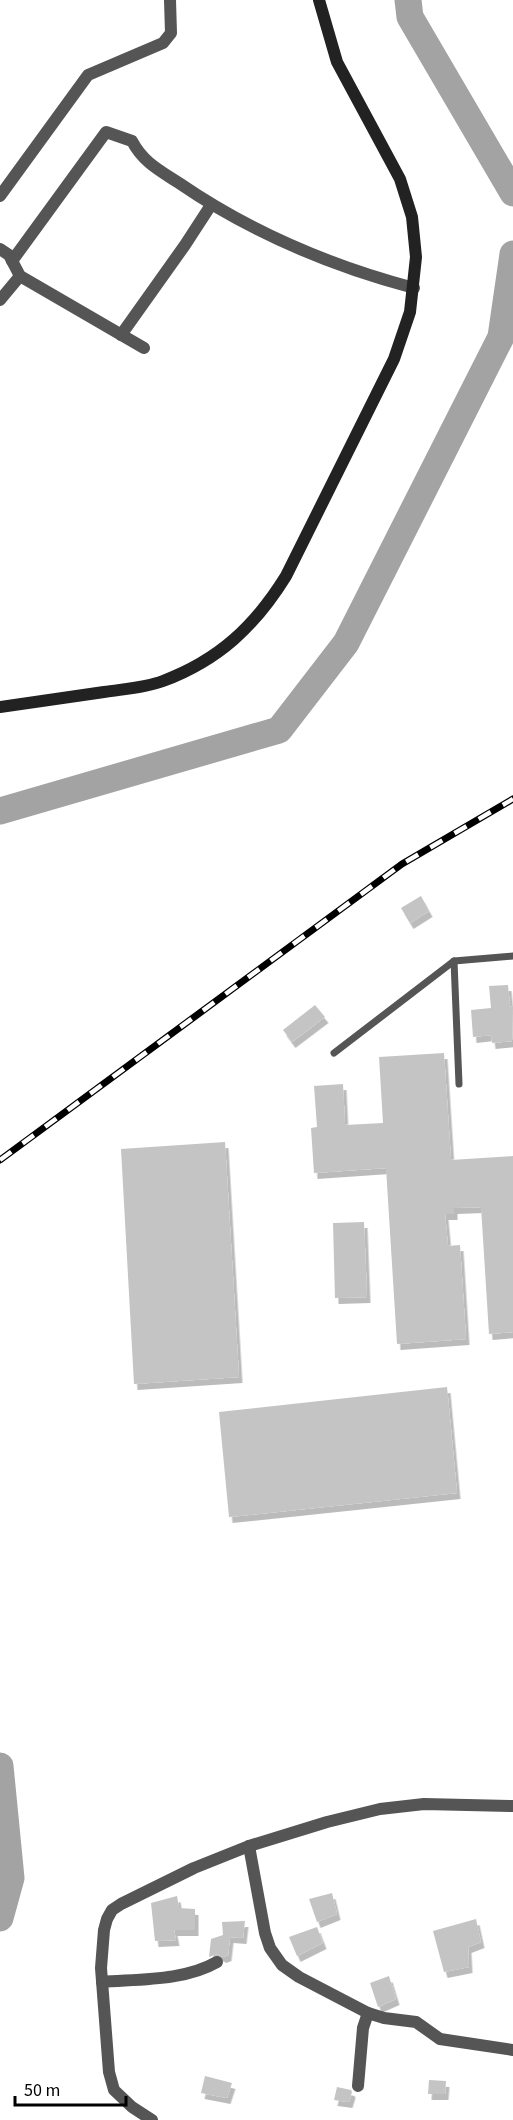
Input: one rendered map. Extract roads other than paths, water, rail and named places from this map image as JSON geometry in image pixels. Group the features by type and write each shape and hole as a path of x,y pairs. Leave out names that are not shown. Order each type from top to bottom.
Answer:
{"street":[{"path":"0,196 88,75 163,43 171,33 170,0"},
{"path":"0,707 162,682 213,656 239,636 267,605 286,576 394,359 410,312 414,288 416,257 412,217 400,178 337,62 319,0"},
{"path":"12,261 106,132 132,141 140,156 211,205 261,231 323,258 414,288"},
{"path":"121,335 211,205"},
{"path":"0,249 9,255 20,276 144,348"},
{"path":"0,300 20,276"},
{"path":"152,2120 132,2107 114,2090 109,2072 100,1968 104,1930 112,1910 194,1868 249,1846 327,1822 380,1809 424,1804 513,1806"},
{"path":"249,1846 265,1933 275,1957 282,1965 299,1977 368,2013 384,2018 416,2022 440,2039 513,2050"},
{"path":"102,1982 165,1977 204,1970 217,1962"},
{"path":"358,2086 363,2028 368,2013"}],"lane":[{"path":"334,1053 454,961 513,956"},
{"path":"454,961 459,1084"}],"waterway":[{"path":"408,0 410,17 513,193"},
{"path":"0,811 279,730 346,643 501,337 513,254"},
{"path":"0,1766 11,1878 0,1918"}],"railway":[{"path":"0,1160 402,864 513,799"}]}
